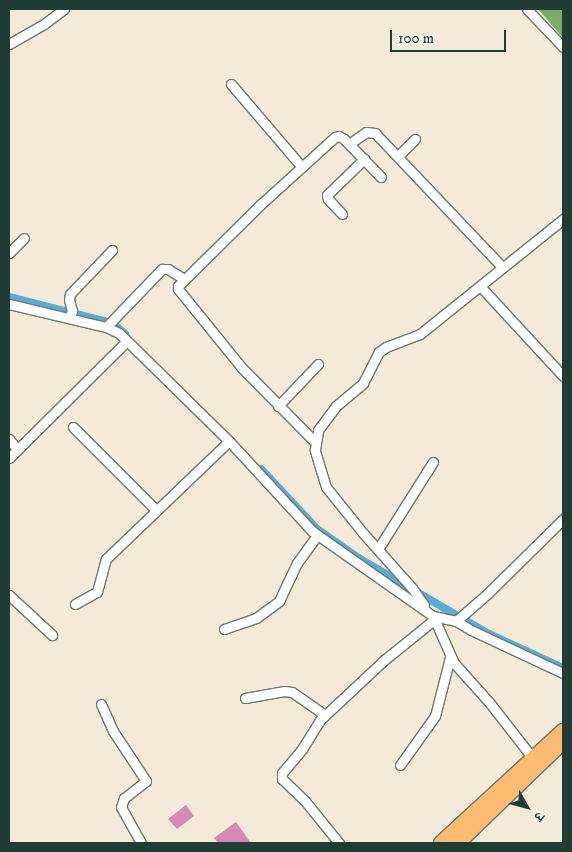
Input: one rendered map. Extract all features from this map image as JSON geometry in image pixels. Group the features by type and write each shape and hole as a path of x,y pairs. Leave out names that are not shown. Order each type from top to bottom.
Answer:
{"highway":[{"path":"441,843 563,731"},
{"path":"458,843 562,746"}],"street":[{"path":"9,44 44,24 64,9"},
{"path":"527,9 563,47"},
{"path":"231,84 302,167"},
{"path":"349,144 370,131 398,156 502,267"},
{"path":"316,443 242,368 178,289 184,279 335,137 342,136 380,177"},
{"path":"398,156 415,139"},
{"path":"342,214 328,199 327,194 364,159"},
{"path":"532,758 450,657 432,615 412,588 326,488 315,450 321,424 336,406 363,383 379,352 386,347 420,334 563,219"},
{"path":"9,253 24,238"},
{"path":"71,315 68,300 70,294 112,250"},
{"path":"108,324 162,269 168,269 184,279"},
{"path":"480,286 563,376"},
{"path":"9,304 108,324 229,441 317,535 432,615 459,619 471,630 563,673"},
{"path":"9,458 127,341"},
{"path":"278,406 318,364"},
{"path":"73,427 156,510"},
{"path":"9,439 18,449"},
{"path":"76,604 97,592 106,559 229,441"},
{"path":"378,549 434,462"},
{"path":"459,619 563,519"},
{"path":"224,629 256,618 278,601 297,563 317,535"},
{"path":"9,594 52,635"},
{"path":"333,841 281,776 307,742 313,728 325,715 432,615"},
{"path":"400,765 435,716 450,657"},
{"path":"245,698 284,691 292,692 325,715"},
{"path":"101,704 113,731 146,781 124,798 121,807 141,843"}],"green space":[{"path":"538,9 563,9 563,38"}],"building":[{"path":"186,805 194,816 177,829 168,819"},
{"path":"236,822 251,843 218,843 214,838"}],"waterway":[{"path":"9,297 104,321 117,327 125,334"},
{"path":"261,469 317,529 360,559 489,634 563,668"}]}
